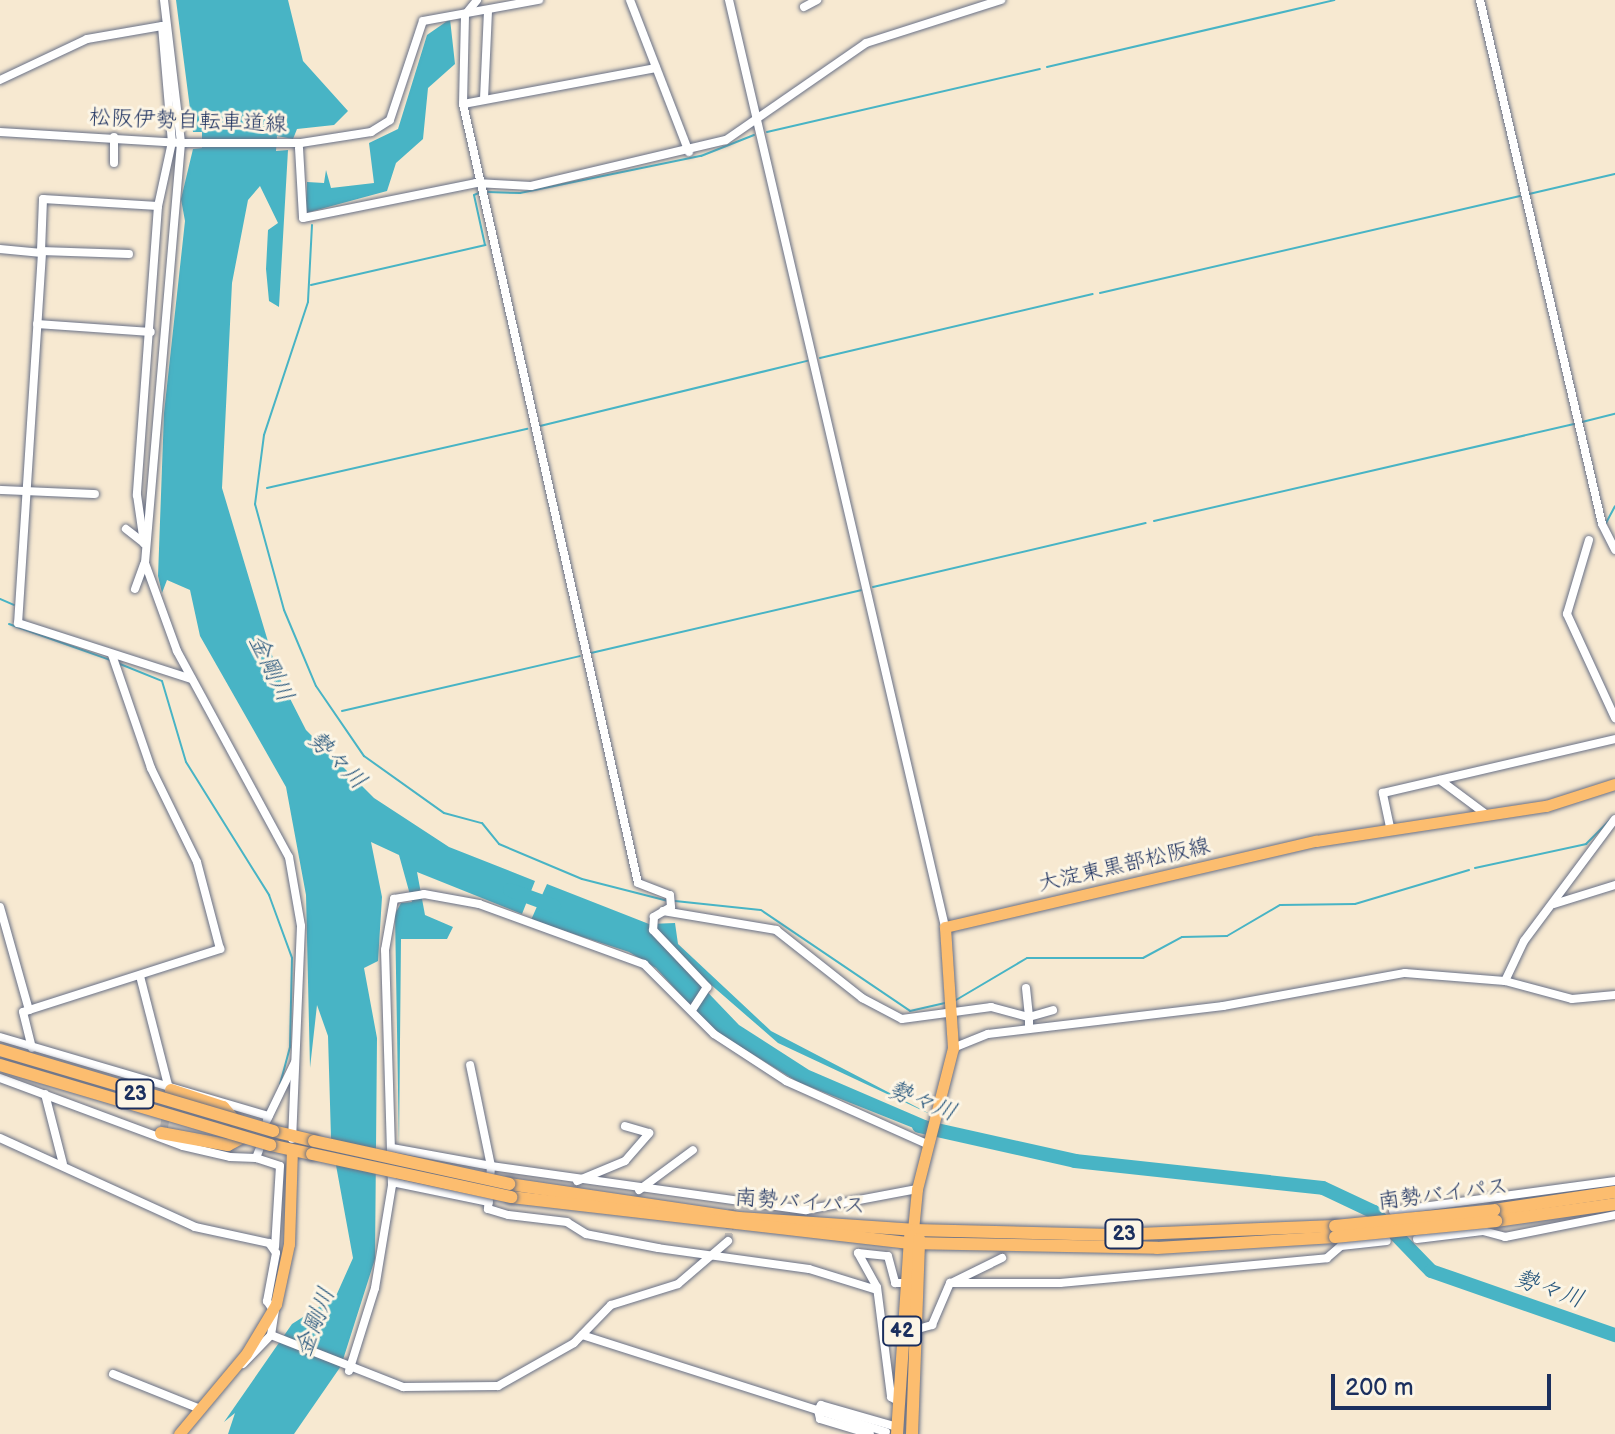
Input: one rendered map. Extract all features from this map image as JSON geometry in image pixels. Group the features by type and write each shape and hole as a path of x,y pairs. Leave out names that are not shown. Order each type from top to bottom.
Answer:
{"highway":[{"name":"南勢バイパス","path":"0,1050 238,1124 270,1123 313,1148"},
{"name":"南勢バイパス","path":"0,1065 241,1138 262,1151 313,1148 510,1191 738,1229 907,1243 1157,1248 1615,1204"},
{"path":"171,1092 223,1107 238,1124"},
{"path":"162,1130 228,1145 241,1138"},
{"name":"南勢バイパス","path":"510,1191 739,1218 913,1230 1113,1235 1335,1232"},
{"name":"南勢バイパス","path":"1495,1215 1615,1192"},
{"path":"913,1230 922,1243"},
{"name":"42","path":"893,1431 898,1401 907,1243 913,1230"},
{"name":"42","path":"913,1433 922,1243"}],"main road":[{"name":"大淀東黒部松阪線","path":"945,927 1390,827 1487,815 1615,784"},
{"path":"913,1230 917,1189 953,1048 955,1004 945,927"},
{"path":"179,1434 232,1371 274,1307 289,1244 292,1151"}],"street":[{"path":"144,543 180,142 164,0"},
{"path":"477,0 465,15 463,104 476,183 638,883 670,895 671,907 662,911 653,930 706,989 693,1008"},
{"name":"松阪伊勢自転車道線","path":"0,132 297,145 383,128 414,33 430,19 488,12 539,0"},
{"path":"630,0 689,152"},
{"path":"729,0 945,927"},
{"path":"804,7 817,0"},
{"path":"297,145 303,218 476,183 531,186 689,152 757,119 866,43 1001,0"},
{"path":"1480,0 1602,524 1615,550"},
{"path":"484,99 488,12"},
{"path":"0,80 87,39 158,22 180,142 158,206 137,495 145,563 159,614 191,679 289,857 301,926 300,1046 292,1151"},
{"path":"463,104 656,68"},
{"path":"114,137 114,163"},
{"path":"158,206 43,199 18,623 111,659 191,679"},
{"path":"0,249 129,254"},
{"path":"37,324 151,332"},
{"path":"0,490 95,494"},
{"path":"126,529 144,543"},
{"path":"1589,540 1567,614 1615,718"},
{"path":"135,589 145,563"},
{"path":"32,1048 23,1012 220,949 197,862 111,659"},
{"path":"1390,827 1383,793 1615,739"},
{"path":"1440,780 1487,815"},
{"path":"1505,981 1554,904 1615,819"},
{"path":"1554,904 1615,885"},
{"path":"347,1371 375,1288 392,1182 387,909 394,899 424,894 461,900 644,964 693,1008 714,1034 786,1081 929,1142"},
{"path":"0,907 29,1010"},
{"path":"662,911 776,930 862,998 902,1019 955,1004 991,1007 1029,1017 1053,1010"},
{"path":"953,1048 1029,1028 1223,1006 1405,973 1505,981 1572,999 1615,995"},
{"path":"140,976 171,1092"},
{"path":"1026,988 1029,1028"},
{"path":"0,1037 270,1123 280,1106 300,1046"},
{"path":"470,1065 491,1166 489,1202"},
{"path":"0,1078 162,1130 195,1149 262,1151 280,1166 275,1247 267,1301 274,1307 273,1335 232,1371"},
{"path":"45,1094 63,1164"},
{"path":"577,1181 625,1161 649,1133 625,1126"},
{"path":"0,1138 63,1164 195,1227 275,1247"},
{"path":"392,1148 732,1205 806,1210 917,1189"},
{"path":"639,1190 693,1150"},
{"path":"1393,1211 1615,1181"},
{"path":"392,1182 489,1202 498,1212 567,1222 590,1235 809,1269 877,1290"},
{"path":"1417,1239 1483,1231 1505,1237 1615,1215"},
{"path":"273,1335 347,1371 408,1388 444,1382 493,1387 580,1338 611,1305 678,1284 728,1241"},
{"path":"950,1283 1060,1283 1327,1258 1341,1246 1387,1241"},
{"path":"898,1401 891,1397 877,1290 858,1253 888,1256 895,1283 904,1283"},
{"path":"918,1329 932,1325 950,1283 1002,1258"},
{"path":"580,1338 818,1410"},
{"path":"113,1374 200,1409"},
{"path":"870,1434 820,1419 818,1410 821,1405 893,1431"}],"water":[{"name":"金剛川","path":"176,0 288,0 303,61 348,111 334,125 297,129 293,139 277,136 276,151 288,150 279,307 269,301 266,269 268,230 278,223 260,186 248,200 232,283 222,488 278,675 306,730 374,798 449,847 535,881 522,914 417,872 425,915 453,927 447,939 401,939 399,1146 395,914 401,903 412,902 399,855 371,842 382,897 378,961 364,968 377,1038 375,1259 341,1366 294,1434 228,1434 235,1413 224,1422 292,1324 336,1296 353,1258 331,1138 328,1036 317,1005 310,1068 306,895 286,787 200,636 190,590 167,580 162,593 158,576 164,413 185,221 181,199 193,149 202,148 202,132 193,132"},
{"path":"450,19 455,64 428,88 423,139 396,163 387,191 306,213 307,182 324,183 326,170 331,188 374,183 369,143 398,129 427,35"},
{"path":"547,884 649,924 675,923 678,944 771,1031 932,1115 778,1043 648,930 739,1025 809,1070 930,1122 926,1133 798,1082 713,1030 656,968 629,952 531,920"}],"waterway":[{"path":"1047,67 1334,0"},
{"path":"767,132 1040,69"},
{"path":"488,192 520,193 701,156 754,135"},
{"path":"1529,194 1615,174"},
{"path":"311,285 485,245 474,195 481,192"},
{"path":"1100,293 1520,196"},
{"path":"312,225 308,302 264,435 255,504 284,610 316,686 364,756 444,813 482,823 499,844 582,879 668,901"},
{"path":"820,358 1093,294"},
{"path":"540,426 807,361"},
{"path":"1582,422 1615,414"},
{"path":"1154,521 1574,424"},
{"path":"267,488 527,429"},
{"path":"1606,523 1615,506"},
{"path":"873,587 1146,523"},
{"path":"591,653 861,590"},
{"path":"0,599 14,605"},
{"path":"9,624 110,660"},
{"path":"342,711 580,656"},
{"path":"120,664 162,681 186,762 269,895 292,958 290,1047 280,1084"},
{"path":"1475,868 1586,844 1609,821"},
{"path":"956,1000 1027,958 1143,958 1182,937 1227,936 1280,905 1355,904 1469,870"},
{"name":"勢々川","path":"510,890 554,906"},
{"path":"675,901 761,910 910,1011 946,1003"},
{"name":"勢々川","path":"919,1126 1075,1161 1323,1188 1374,1212 1431,1271 1615,1335"}],"tunnel":[{"path":"164,1127 170,1096"},
{"path":"728,1241 733,1206"}]}
